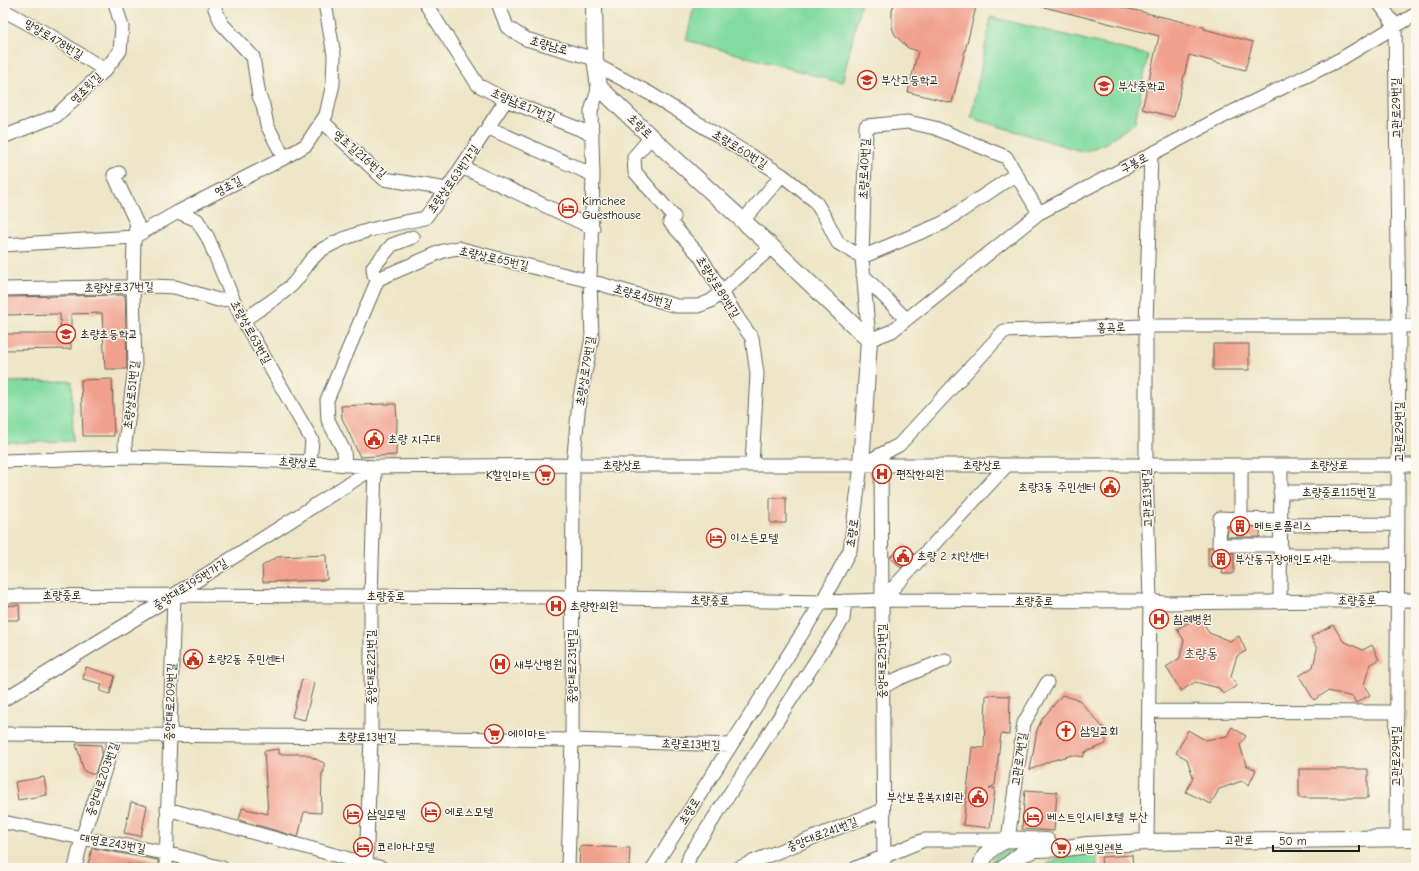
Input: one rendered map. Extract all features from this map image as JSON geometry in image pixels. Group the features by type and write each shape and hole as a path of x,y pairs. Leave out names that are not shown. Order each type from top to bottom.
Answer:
{"main road":[{"path":"594,3 596,62 599,86"},
{"name":"초량로","path":"599,86 651,137 772,248 869,340 861,465"},
{"name":"고관로","path":"1004,868 1022,854 1036,849 1066,848 1087,845 1147,842 1416,838"},
{"name":"고관로","path":"981,868 982,861 991,849 1008,840 1065,841 1087,845"}],"street":[{"name":"영초윗길","path":"3,137 56,116 105,70 120,51 122,27 115,3"},
{"path":"215,3 215,9 222,24 253,57 259,96 263,105 267,125 284,158"},
{"name":"영초길","path":"3,245 134,237 178,212 284,158 306,145 326,115 332,84 334,55 325,3"},
{"name":"초량남로17번길","path":"425,3 478,85 506,100 592,134"},
{"name":"초량남로","path":"498,3 507,27 526,39 596,62"},
{"path":"1379,3 1395,25"},
{"name":"망양로478번길","path":"3,10 51,36 105,70"},
{"name":"구봉로","path":"869,340 892,331 1039,213 1224,116 1339,60 1395,25 1416,14"},
{"name":"고관로29번길","path":"1395,25 1399,326 1396,838"},
{"name":"초량로60번길","path":"596,62 782,175 815,201 838,243 862,257"},
{"name":"초량상로79번길","path":"573,465 579,402 592,338 590,281 593,228 591,111 599,86"},
{"name":"초량상로63번가길","path":"243,320 275,299 293,283 308,263 322,250 375,228 425,218 462,168 506,100"},
{"name":"영초길216번길","path":"322,121 384,179 447,189"},
{"name":"초량로40번길","path":"869,340 862,257 866,126 908,122 935,128 1006,158 1039,213"},
{"path":"489,128 593,175"},
{"name":"초량상로89번길","path":"651,137 634,157 635,172 674,217 670,222 700,256 737,317 752,338 757,374 752,465"},
{"name":"고관로13번길","path":"1147,842 1150,601 1146,465 1146,326 1151,154"},
{"path":"462,168 593,228"},
{"name":"초량상로51번길","path":"119,173 114,175 137,224 134,237 133,287 136,368 125,443 126,457"},
{"path":"862,257 943,223 1016,174"},
{"path":"742,222 782,175"},
{"name":"초량상로63번길","path":"178,212 197,220 208,238 243,320 312,440 310,462"},
{"path":"345,465 344,451 328,420 327,400 378,279 374,275 373,267 392,245 413,237"},
{"name":"초량상로65번길","path":"378,279 443,251 458,248 590,281"},
{"name":"초량로45번길","path":"590,281 677,306 698,306 711,301 772,248"},
{"path":"863,275 906,319"},
{"name":"초량상로37번길","path":"3,289 153,286 176,288 218,300 233,299"},
{"name":"홍곡로","path":"861,465 899,445 1004,331 1146,326 1416,326"},
{"name":"초량상로","path":"3,460 126,457 310,462 375,467 573,465 1416,465"},
{"name":"중앙대로231번길","path":"568,868 572,740 573,465"},
{"name":"초량로","path":"653,868 822,602 850,550 861,465"},
{"name":"중앙대로251번길","path":"881,465 884,862"},
{"path":"882,600 1007,465"},
{"path":"1241,465 1241,519"},
{"path":"1280,465 1280,601"},
{"name":"중앙대로195번가길","path":"3,700 174,595 375,467"},
{"name":"중앙대로221번길","path":"366,866 371,736 371,596 375,467"},
{"name":"초량중로115번길","path":"1280,492 1398,492"},
{"path":"1398,524 1280,522 1220,518 1219,545 1280,550 1398,555"},
{"name":"초량중로","path":"3,596 174,595 572,597 822,602 882,600 1150,601 1164,603 1416,600"},
{"name":"중앙대로209번길","path":"166,868 174,595"},
{"path":"686,868 690,855 843,619 845,601"},
{"path":"883,687 897,679 945,660"},
{"name":"고관로7번길","path":"1008,840 1024,723 1046,683"},
{"path":"1148,711 1396,712"},
{"name":"초량로13번길","path":"3,734 116,736 371,736 731,745"},
{"name":"중앙대로203번길","path":"75,868 82,838 116,736"},
{"path":"167,809 366,866 382,868"},
{"name":"중앙대로241번길","path":"740,868 883,810"},
{"name":"대영로243번길","path":"3,822 82,838 166,852 222,868"},
{"path":"856,868 884,862 924,840 1008,840"}],"green space":[{"path":"695,3 861,3 842,83 686,40"},
{"path":"991,17 1148,55 1135,123 1104,144 1084,152 971,118"},
{"path":"72,381 73,441 3,443 3,382"},
{"path":"1016,848 1019,849 996,868 990,868 992,859 995,856 1007,850"},
{"path":"1097,854 1097,868 1041,868 1063,855"}],"building":[{"path":"895,3 977,3 952,103 908,92 918,51 908,48 895,35 892,27 892,10"},
{"path":"1040,3 1105,3 1204,27 1204,29 1253,42 1245,70 1189,55 1174,117 1142,109 1159,36 1040,6"},
{"path":"125,295 127,369 105,369 102,313 71,314 71,349 3,350 3,334 61,334 60,314 3,315 3,297"},
{"path":"1213,344 1249,344 1249,370 1213,370"},
{"path":"112,379 114,436 83,436 81,380"},
{"name":"초량 지구대","path":"396,404 396,455 360,457 342,418 341,406"},
{"path":"770,498 786,498 786,523 770,523"},
{"path":"1228,526 1260,527 1260,537 1227,537"},
{"name":"초량 2 치안센터","path":"905,544 914,554 901,568 890,557"},
{"name":"부산동구장애인도서관","path":"1208,547 1212,547 1215,552 1219,553 1234,553 1234,571 1232,574 1222,574 1223,568 1208,566"},
{"path":"326,555 327,580 263,582 262,566 277,557"},
{"path":"19,605 20,620 3,620 3,606"},
{"path":"1200,616 1209,633 1230,641 1239,636 1246,651 1237,656 1231,676 1237,686 1223,694 1219,688 1195,682 1181,691 1166,667 1180,658 1184,640 1177,629"},
{"path":"1333,625 1343,641 1363,650 1372,645 1379,660 1370,664 1364,685 1370,695 1356,703 1353,697 1328,691 1314,700 1299,676 1313,667 1317,649 1311,637"},
{"path":"86,667 115,676 110,694 100,691 102,684 83,679"},
{"path":"302,679 314,683 305,720 292,717"},
{"path":"986,695 1010,696 1009,735 1001,734 995,785 989,788 995,788 990,828 963,825 972,747 984,748"},
{"path":"1062,695 1079,700 1106,731 1106,744 1085,752 1083,757 1072,755 1050,761 1030,770 1037,730 1042,719"},
{"path":"1232,727 1246,736 1240,745 1246,765 1256,770 1249,785 1242,781 1219,789 1211,804 1186,792 1193,777 1187,759 1176,753 1188,730 1205,740 1227,736"},
{"path":"76,744 101,745 102,753 95,774 84,771"},
{"path":"279,749 279,754 305,754 324,763 324,772 322,773 321,813 304,812 298,837 239,820 242,808 268,814 264,751"},
{"path":"1299,769 1368,769 1368,798 1299,798"},
{"path":"44,777 47,795 18,800 15,782"},
{"path":"1025,790 1057,792 1054,831 1022,829"},
{"path":"131,802 147,806 141,836 124,833"},
{"path":"580,846 630,848 629,868 579,868"},
{"path":"92,848 158,860 158,868 127,864 126,868 87,868"},
{"path":"1132,855 1133,868 1102,868 1101,857"}],"place":[{"name":"부산고등학교","path":"867,80"},
{"name":"부산중학교","path":"1104,86"},
{"name":"Kimchee Guesthouse","path":"568,208"},
{"name":"초량초등학교","path":"66,334"},
{"name":"초량 지구대","path":"374,439"},
{"name":"편작한의원","path":"882,474"},
{"name":"K할인마트","path":"545,475"},
{"name":"초량3동 주민센터","path":"1110,487"},
{"name":"메트로폴리스","path":"1240,526"},
{"name":"이스튼모텔","path":"716,538"},
{"name":"초량 2 치안센터","path":"903,556"},
{"name":"부산동구장애인도서관","path":"1221,559"},
{"name":"초량한의원","path":"556,606"},
{"name":"침례병원","path":"1159,619"},
{"name":"초량2동 주민센터","path":"193,659"},
{"name":"새부산병원","path":"500,664"},
{"name":"삼일교회","path":"1066,731"},
{"name":"에이마트","path":"494,734"},
{"name":"부산보훈복지회관","path":"978,797"},
{"name":"에로스모텔","path":"431,812"},
{"name":"삼일모텔","path":"353,814"},
{"name":"베스트인시티호텔 부산","path":"1033,817"},
{"name":"코리아나모텔","path":"363,847"},
{"name":"세븐일레븐","path":"1061,848"}],"district":[{"name":"초량동","path":"1201,653"}]}
